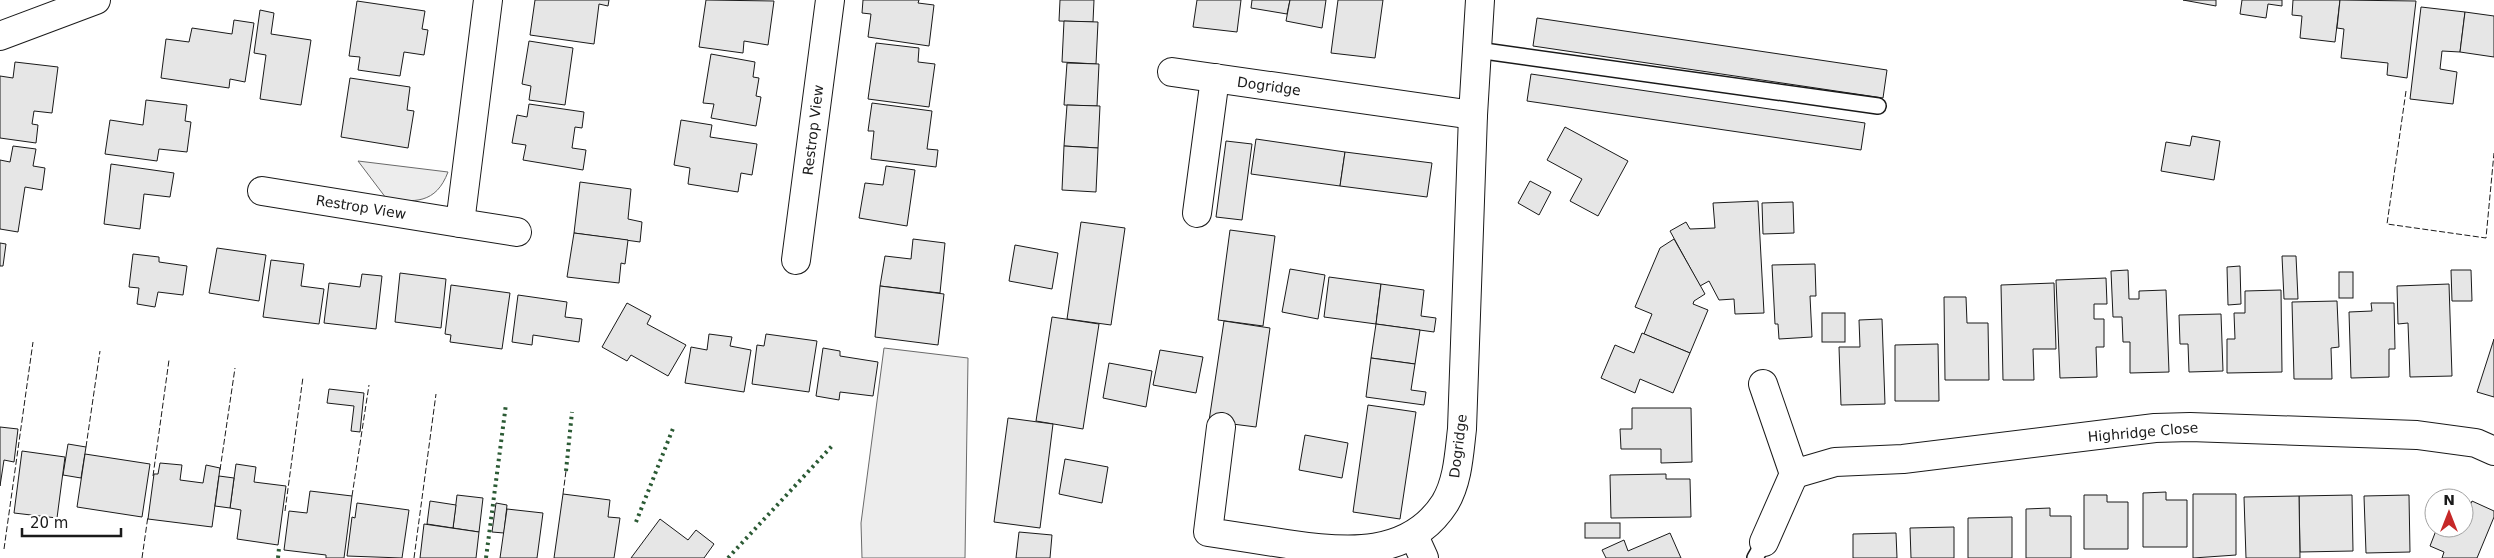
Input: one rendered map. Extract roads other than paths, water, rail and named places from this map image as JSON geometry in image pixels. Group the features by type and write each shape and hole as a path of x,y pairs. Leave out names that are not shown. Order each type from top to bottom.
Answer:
{"street":[{"path":"0,36 96,0"},
{"path":"460,223 488,0"},
{"name":"Restrop View","path":"796,260 830,0"},
{"name":"Dogridge","path":"1221,427 1208,532 1347,553 1419,547 1446,503 1456,475 1459,458 1473,115 1480,0"},
{"name":"Dogridge","path":"1172,72 1473,115"},
{"path":"1196,213 1215,78"},
{"name":"Restrop View","path":"262,191 517,232"},
{"path":"1759,550 1794,474 1764,384"},
{"name":"Highridge Close","path":"1794,474 1835,462 1903,459 2155,428 2190,427 2417,434 2476,443 2494,451"}],"lane":[{"path":"1477,50 1878,106"}]}
